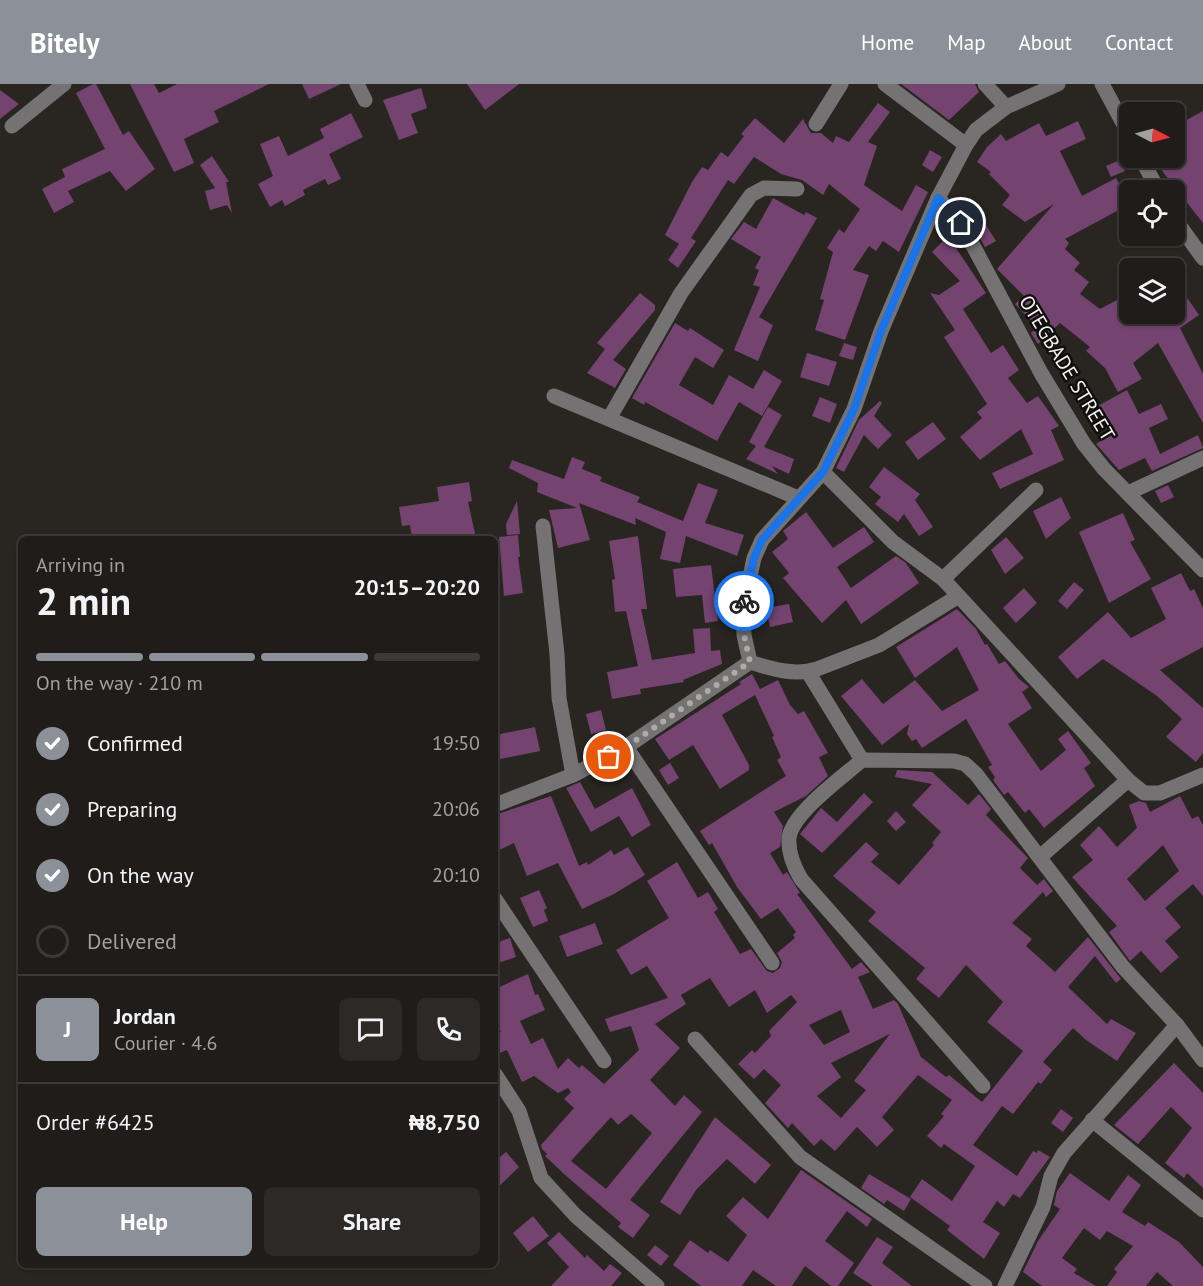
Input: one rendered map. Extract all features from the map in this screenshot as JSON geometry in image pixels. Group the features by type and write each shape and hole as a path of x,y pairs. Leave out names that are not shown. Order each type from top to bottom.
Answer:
{"street":[{"path":"12,126 64,84"},
{"path":"357,84 365,100"},
{"path":"816,124 841,84"},
{"path":"885,84 966,146"},
{"path":"985,84 1006,107"},
{"path":"750,662 744,635 743,609 754,558 762,540 823,472 854,409 881,331 938,198 976,130 1006,107 1058,84"},
{"path":"1102,84 1119,116"},
{"path":"610,417 681,293 752,195 764,188 797,189"},
{"name":"OTEGBADE STREET","path":"938,198 961,223 1041,373 1084,444 1128,493 1201,565"},
{"path":"1185,233 1203,258"},
{"path":"554,396 610,417 798,498"},
{"path":"1128,493 1203,458"},
{"path":"823,472 893,542 943,579 957,597 1128,780 1143,793 1160,793 1203,775"},
{"path":"943,579 1036,490"},
{"path":"543,526 557,654 559,698 573,776"},
{"path":"750,662 771,669 808,672 879,645 957,597"},
{"path":"498,804 573,776 626,747 750,662"},
{"path":"808,672 862,760"},
{"path":"626,747 772,963"},
{"path":"983,1086 801,879 793,864 789,838 797,819 862,760 954,761 965,764 976,774 987,791 1041,856 1123,967 1177,1025 1203,1060"},
{"path":"1041,856 1128,780"},
{"path":"498,903 604,1061"},
{"path":"1005,1286 1043,1207 1051,1176 1064,1153 1177,1025"},
{"path":"695,1039 800,1157 985,1286"},
{"path":"498,1079 519,1111 541,1178 576,1216 657,1286"},
{"path":"1092,1120 1203,1210"}],"building":[{"path":"96,84 123,135 129,131 155,169 126,191 110,171 68,191 74,202 54,213 42,189 65,177 62,169 105,149 76,93"},
{"path":"130,84 154,84 159,93 177,84 269,84 214,111 219,122 184,139 194,163 174,172"},
{"path":"302,84 341,84 309,99"},
{"path":"467,84 519,84 485,110"},
{"path":"901,84 975,84 979,92 949,120"},
{"path":"421,88 427,108 411,114 418,133 399,140 383,100"},
{"path":"0,90 19,104 0,119"},
{"path":"878,103 890,112 868,142 877,146 864,185 902,211 916,185 928,192 899,252 883,241 876,251 869,246 853,270 869,275 845,340 815,330 824,300 820,299 833,252 827,248 839,229 844,233 860,209 829,184 823,195 802,180 781,174 754,157 734,184 728,180 691,238 696,241 678,268 668,260 679,244 665,235 692,182 702,167 708,170 721,152 728,157 744,136 741,134 755,118 784,143 803,119 811,133 821,133 833,143 836,136 849,142"},
{"path":"1203,111 1203,223 1185,200 1185,180 1169,180 1160,168 1185,168 1185,158 1187,158 1185,155 1185,121"},
{"path":"351,113 363,137 329,154 341,179 328,185 325,179 303,190 305,195 285,206 282,200 270,207 258,184 273,176 260,144 279,136 288,156 324,138 320,129"},
{"path":"1078,121 1086,139 1060,151 1082,196 1116,178 1119,184 1119,210 1065,239 1069,243 1065,249 1080,263 1074,270 1089,282 1080,294 1100,309 1119,299 1119,324 1185,324 1185,295 1199,315 1180,328 1203,374 1203,423 1158,343 1133,363 1142,379 1118,392 1105,368 1086,351 1090,347 1060,323 1038,344 1031,333 1037,327 1015,304 1024,296 997,269 1054,204 1025,222 1002,205 1010,195 989,174 991,172 977,162 987,147 1001,134 1006,141 1039,123 1046,136"},
{"path":"930,150 942,157 933,172 922,165"},
{"path":"212,156 229,182 226,182 232,213 227,205 210,210 205,191 215,188 200,165"},
{"path":"1119,160 1119,168 1124,168 1125,171 1111,177 1106,166"},
{"path":"773,198 804,215 806,212 817,218 759,317 773,325 758,361 734,350 760,287 753,285 759,270 755,268 761,257 731,239 744,222 756,229"},
{"path":"971,201 987,220 984,222 996,241 985,247 962,209"},
{"path":"948,236 986,293 963,309 991,353 1003,345 1019,370 1008,378 1027,403 1038,396 1059,426 1051,430 1064,460 1000,489 992,473 1033,454 1021,429 980,460 960,437 982,418 977,412 987,404 944,337 955,330 930,293 939,295 960,281 932,252"},
{"path":"640,293 655,305 655,310 613,360 626,369 615,388 587,373 605,349 597,343"},
{"path":"675,323 688,331 690,328 724,350 713,368 695,357 679,385 713,405 729,375 753,389 764,370 782,381 762,416 739,402 717,441 645,402 644,405 632,398"},
{"path":"844,343 857,347 853,360 839,356"},
{"path":"807,353 837,362 829,386 800,377"},
{"path":"1127,390 1139,414 1161,404 1168,419 1149,428 1160,454 1198,435 1203,448 1152,471 1145,458 1119,470 1096,444 1110,435 1096,407"},
{"path":"820,397 837,404 830,423 812,416"},
{"path":"880,401 882,403 874,416 892,435 878,449 864,435 844,472 836,468 859,420"},
{"path":"768,407 782,415 764,447 794,459 789,474 772,466 778,474 746,459 756,446 749,442"},
{"path":"933,422 946,439 918,460 905,442"},
{"path":"572,457 585,462 582,469 602,477 600,481 640,497 637,502 683,521 698,483 718,490 705,523 744,535 737,556 686,536 680,563 660,559 666,532 635,518 636,525 579,503 590,540 558,548 549,510 577,508 537,492 538,483 509,468 512,460 564,479"},
{"path":"884,467 920,494 915,500 933,527 919,536 904,514 898,522 875,504 881,497 869,487"},
{"path":"469,482 472,501 468,502 476,536 412,536 410,525 402,526 399,507 439,501 437,487"},
{"path":"1168,485 1174,497 1161,503 1155,491"},
{"path":"1061,497 1071,518 1046,539 1033,511"},
{"path":"517,501 520,534 507,535 506,524"},
{"path":"806,512 833,548 864,527 874,542 837,567 851,588 896,556 906,563 919,583 861,624 846,600 822,623 783,578 789,573 772,552 788,539 783,531"},
{"path":"1123,513 1135,540 1130,542 1151,579 1109,603 1079,532"},
{"path":"518,535 520,557 518,557 523,593 504,596 499,537"},
{"path":"638,536 647,609 641,609 652,660 695,653 693,629 710,628 711,651 720,650 722,664 683,680 684,682 640,689 641,694 612,699 607,672 638,666 626,611 615,612 612,580 615,579 609,541"},
{"path":"1006,537 1024,558 1005,574 991,550"},
{"path":"711,565 718,621 705,623 702,595 676,597 673,569"},
{"path":"1181,573 1190,591 1194,589 1203,608 1203,647 1160,670 1203,708 1203,753 1196,762 1166,737 1182,719 1157,696 1103,659 1077,679 1058,657 1108,612 1131,638 1166,619 1151,588"},
{"path":"1074,582 1084,590 1067,609 1058,601"},
{"path":"1024,588 1037,603 1016,623 1003,608"},
{"path":"789,604 793,622 770,627 766,608"},
{"path":"957,609 976,629 999,664 1005,661 1019,679 1029,687 1022,692 1032,708 1008,724 1041,771 1066,750 1058,739 1068,731 1091,763 1084,768 1095,786 1044,828 1029,809 1025,813 1008,792 1004,795 993,780 995,777 988,767 992,765 966,719 922,748 916,739 912,741 907,734 909,724 882,745 841,696 862,679 883,704 915,680 942,711 979,690 957,647 915,678 896,647"},
{"path":"752,674 760,689 778,680 790,705 798,714 804,711 828,753 819,757 828,776 806,796 774,812 783,826 780,847 770,853 783,875 787,872 800,893 797,894 852,969 861,962 870,972 858,977 873,1009 894,1000 898,1004 921,1057 946,1077 949,1075 982,1102 1023,1051 987,1022 1003,1002 966,965 939,998 916,979 925,968 868,921 876,912 833,876 866,842 879,854 871,862 899,885 934,845 932,843 941,832 912,805 932,784 895,777 897,770 932,772 968,805 979,794 991,809 986,815 1028,858 1020,868 1037,885 1044,879 1053,891 1046,897 1043,892 1012,923 1032,939 1026,946 1055,972 1088,937 1121,979 1116,983 1095,956 1068,987 1107,1024 1111,1019 1136,1033 1117,1061 1086,1040 1073,1028 1043,1062 1052,1070 1041,1084 1038,1082 1013,1114 1002,1106 973,1145 1017,1176 1033,1151 1037,1153 1038,1150 1050,1157 1020,1198 1013,1194 1004,1207 997,1201 983,1222 1000,1233 984,1259 947,1230 950,1226 910,1197 922,1179 952,1201 975,1166 944,1144 941,1148 927,1136 944,1116 941,1114 952,1100 918,1075 882,1117 894,1130 877,1147 857,1127 835,1151 821,1139 814,1146 792,1123 788,1128 765,1103 781,1085 764,1069 754,1079 738,1064 752,1050 755,1053 771,1036 769,1031 797,1002 791,995 767,1013 755,990 729,1007 710,978 681,995 686,1004 655,1024 680,1048 650,1080 675,1106 684,1095 702,1112 630,1200 650,1215 633,1238 618,1227 621,1223 545,1156 547,1154 542,1149 541,1145 574,1108 564,1099 571,1092 568,1088 558,1093 534,1076 522,1082 507,1050 498,1054 498,1033 501,1032 498,1026 498,988 528,974 535,995 538,994 545,1010 520,1021 531,1044 543,1038 558,1069 568,1058 579,1068 582,1065 604,1084 639,1050 631,1026 610,1032 605,1019 668,998 647,966 631,975 616,950 669,918 647,881 677,862 698,898 708,892 718,909 714,912 740,954 751,949 767,971 773,973 780,968 782,962 777,953 795,938 793,935 796,932 778,908 761,919 737,887 712,843 709,845 700,831 786,776 777,760 781,757 772,737 774,736 755,695 722,715 749,765 749,770 720,789 693,745 669,760 655,739 741,684 739,682","holes":["841,1010 850,1032 824,1045 809,1025","890,1034 854,1081 866,1090 841,1118 817,1096 841,1077 831,1063","631,1114 652,1133 606,1189 571,1161 611,1117 618,1125"]},
{"path":"601,710 606,730 591,734 586,714"},
{"path":"535,727 540,751 498,759 498,734"},
{"path":"670,763 679,778 668,785 659,770"},
{"path":"580,782 595,809 632,788 651,825 632,837 619,816 591,832 566,788"},
{"path":"864,793 873,802 822,853 800,834 821,808 837,822"},
{"path":"551,796 579,866 587,862 588,865 611,850 614,855 628,847 645,875 614,894 582,909 558,863 527,876 514,843 498,851 498,814"},
{"path":"1180,796 1192,819 1198,816 1203,825 1203,896 1193,884 1165,908 1181,927 1165,941 1179,957 1161,973 1141,951 1130,961 1109,932 1117,926 1072,877 1093,860 1080,845 1099,826 1117,847 1137,828 1129,805 1139,801 1146,803 1150,812","holes":["1163,845 1179,871 1145,901 1127,879"]},
{"path":"896,811 906,822 896,831 887,821"},
{"path":"539,890 547,908 544,910 548,921 533,927 520,898"},
{"path":"595,923 603,944 567,957 559,936"},
{"path":"510,938 516,957 498,963 498,942"},
{"path":"1174,1063 1203,1093 1203,1188 1187,1173 1184,1178 1165,1163 1192,1128 1171,1107 1138,1144 1114,1125"},
{"path":"1061,1109 1073,1118 1063,1132 1051,1123"},
{"path":"715,1117 771,1165 755,1184 727,1159 696,1190 680,1215 660,1202"},
{"path":"506,1152 519,1167 498,1187 498,1159"},
{"path":"801,1170 872,1219 867,1227 847,1211 825,1241 854,1263 838,1286 831,1286 805,1266 792,1286 776,1286 753,1270 742,1286 701,1286 673,1265 690,1240 708,1253 710,1250 728,1262 747,1235 726,1216 743,1197 768,1219"},
{"path":"1070,1173 1109,1201 1128,1175 1141,1185 1122,1212 1145,1226 1148,1222 1179,1242 1203,1267 1203,1286 1173,1286 1157,1272 1146,1286 1107,1286 1117,1272 1114,1269 1133,1246 1107,1231 1100,1240 1084,1228 1062,1258 1077,1269 1074,1273 1096,1286 1042,1286 1023,1272 1038,1241 1060,1209 1054,1205 1057,1191"},
{"path":"869,1174 911,1199 904,1211 887,1200 884,1204 861,1188"},
{"path":"533,1216 549,1236 528,1252 513,1233"},
{"path":"559,1232 585,1258 587,1255 604,1271 610,1264 622,1273 611,1286 551,1286 569,1267 547,1243"},
{"path":"877,1237 893,1247 882,1263 912,1286 873,1286 853,1273"},
{"path":"655,1245 669,1256 661,1266 647,1255"}],"way so far":[{"path":"609,757 750,662 744,635 744,601"}],"route":[{"path":"744,601 754,558 762,540 823,472 854,409 881,331 938,198 961,223"}]}
